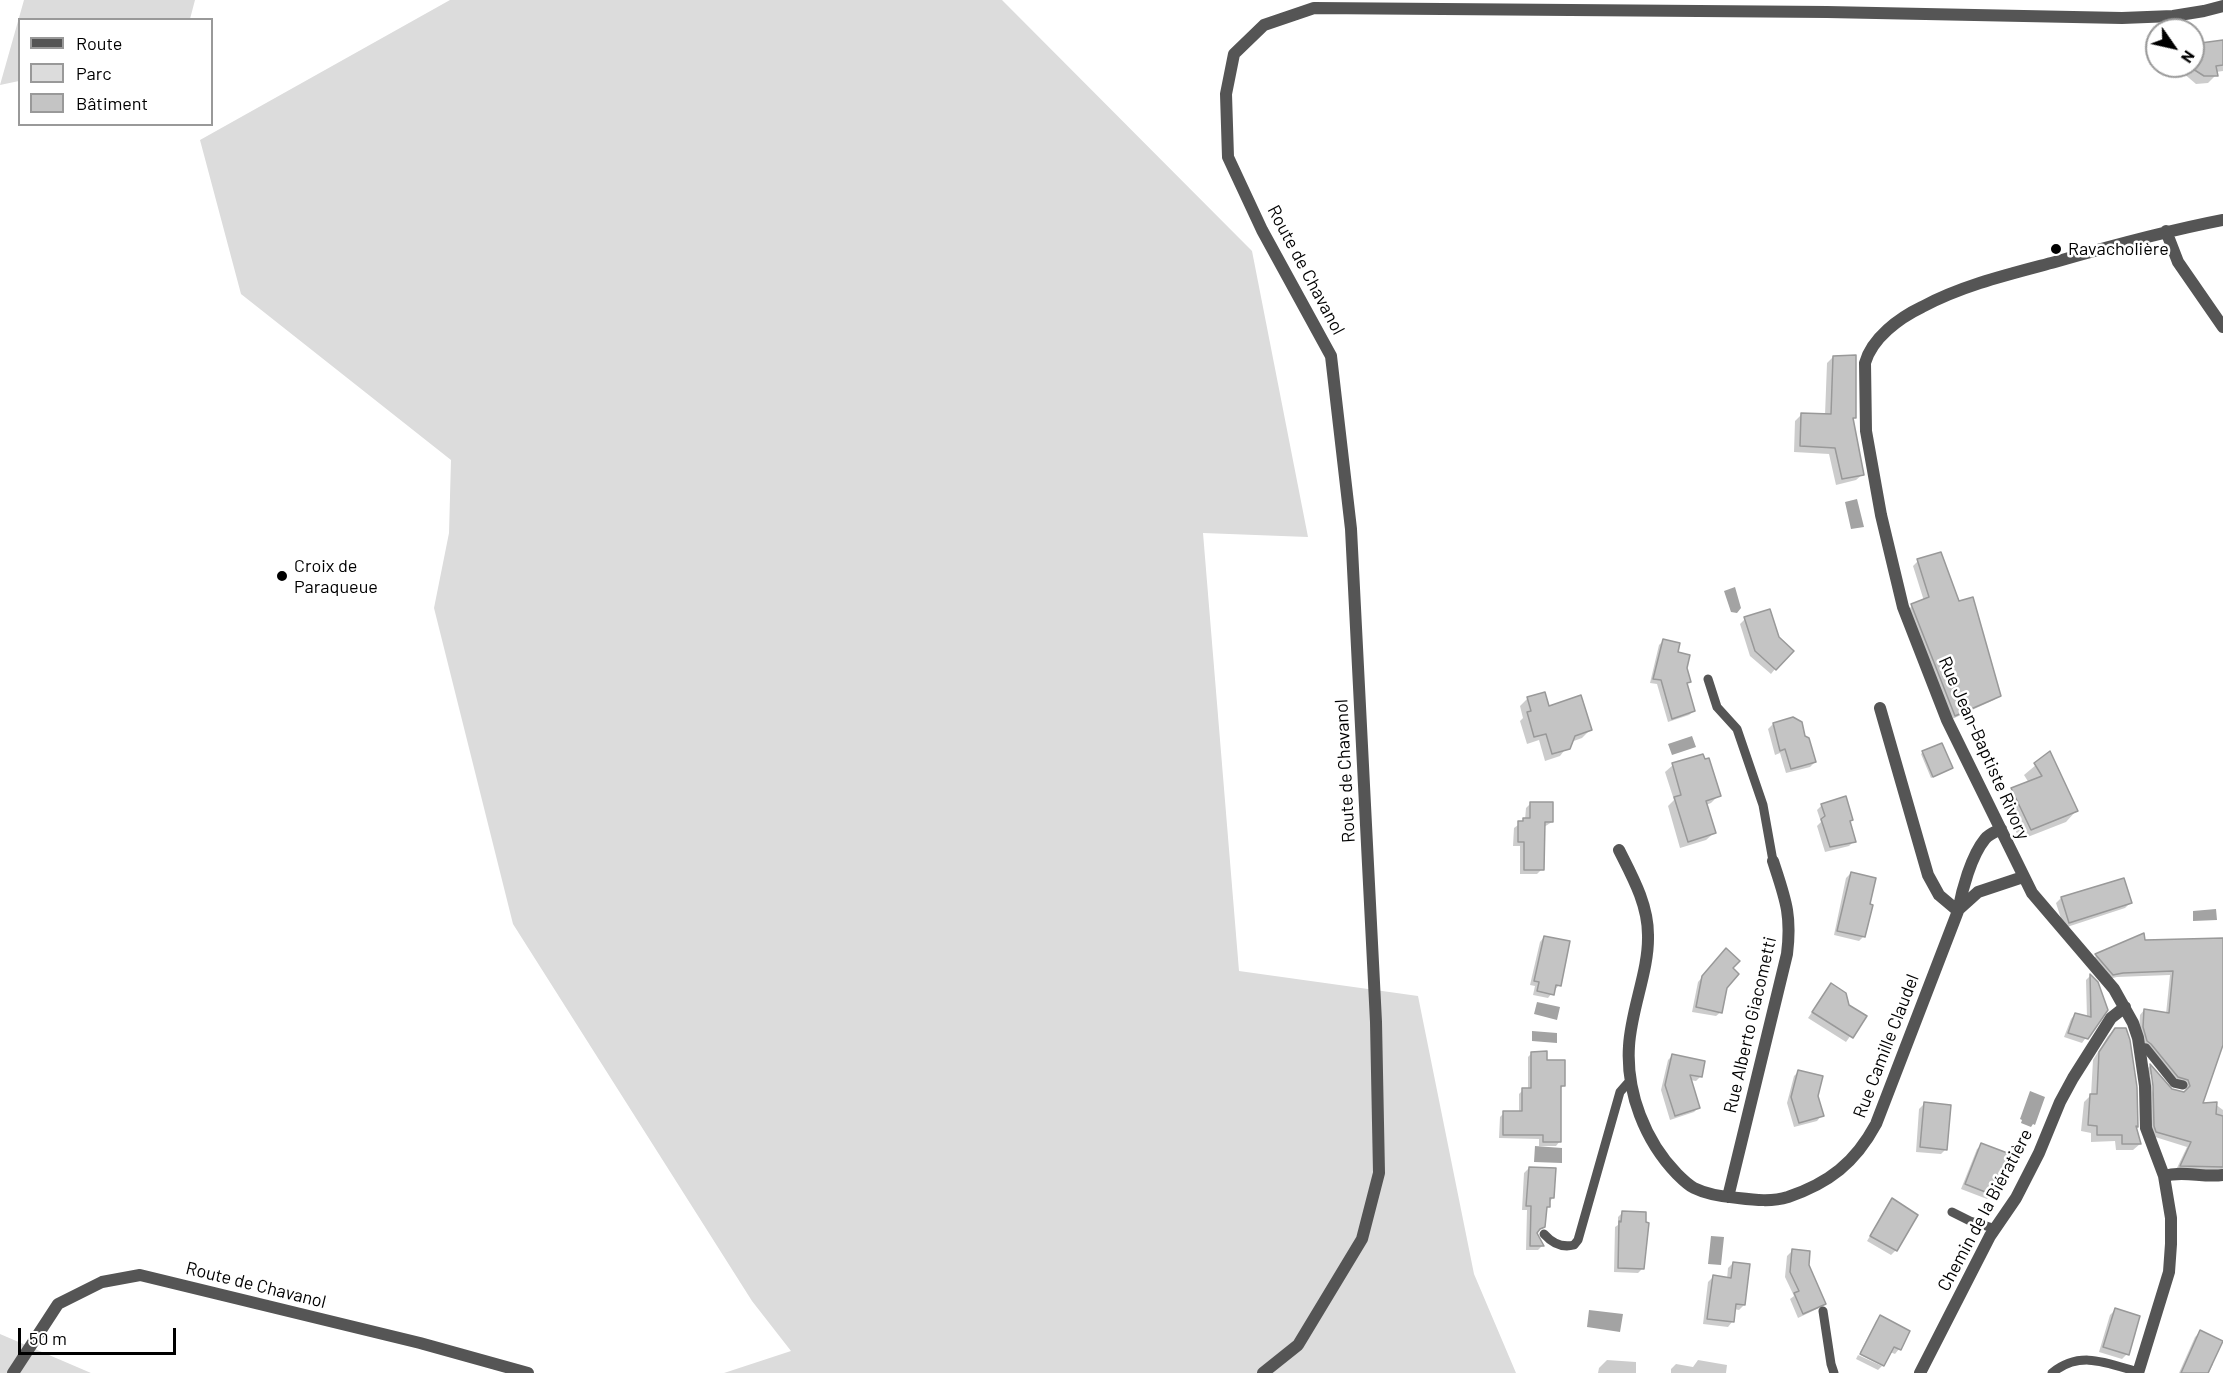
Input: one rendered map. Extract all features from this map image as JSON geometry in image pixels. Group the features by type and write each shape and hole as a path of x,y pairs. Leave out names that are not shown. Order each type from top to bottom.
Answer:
{"street":[{"name":"Route de Chavanol","path":"1263,1373 1298,1345 1362,1239 1379,1173 1376,1034 1351,529 1331,356 1263,230 1228,157 1226,94 1234,54 1264,25 1314,8 1827,12 2122,18 2173,16 2223,6"},
{"name":"Rue Jean-Baptiste Rivory","path":"2138,1373 2169,1272 2171,1218 2164,1176 2146,1128 2145,1086 2133,1023 2125,1006 2091,961 2043,907 2023,877 1947,720 1903,607 1881,515 1866,431 1865,363 1868,353 1876,342 1894,325 1919,308 1947,294 2001,276 2166,231 2223,220"},
{"path":"2166,231 2178,262 2223,327"},
{"path":"1880,708 1928,875 1939,895 1958,911"},
{"name":"Rue Camille Claudel","path":"1618,850 1641,900 1648,934 1647,954 1631,1020 1629,1048 1632,1083 1642,1120 1653,1144 1667,1163 1693,1188 1728,1197 1756,1200 1780,1199 1825,1182 1856,1154 1876,1124 1958,911 1966,880 1979,848 1987,837 2001,829"},
{"name":"Rue Alberto Giacometti","path":"1728,1197 1789,938 1788,908 1773,861"},
{"name":"Rue Camille Claudel","path":"1958,911 1978,892 2023,877"},
{"name":"Chemin de la Biératière","path":"1920,1373 1990,1236 2025,1180 2073,1078 2111,1018 2125,1006"},
{"path":"2164,1176 2172,1173 2206,1177 2223,1175"},
{"name":"Route de Chavanol","path":"13,1373 58,1304 102,1282 140,1275 420,1343 528,1373"}],"lane":[{"path":"1708,679 1717,707 1732,723 1740,740 1763,805 1773,861"},
{"path":"2139,1047 2146,1048 2174,1083 2183,1085"},
{"path":"1544,1234 1552,1243 1562,1245 1574,1245 1578,1240 1620,1092 1627,1084 1632,1083"},
{"path":"1952,1212 1970,1221 1996,1229"},
{"path":"1823,1311 1834,1373"},
{"path":"2052,1373 2068,1362 2081,1359 2097,1361 2138,1373"}],"green space":[{"path":"24,0 195,0 190,18 19,18"},
{"path":"450,0 1002,0 1252,251 1308,537 1203,533 1239,971 1418,996 1474,1274 1516,1373 724,1373 791,1351 752,1301 513,924 434,608 449,533 451,460 241,294 200,140"},
{"path":"18,21 18,81 0,85"},
{"path":"0,1334 91,1373 0,1373"}],"shaded area":[{"path":"1857,499 1864,527 1851,529 1845,502"},
{"path":"1735,587 1741,608 1737,613 1731,612 1724,591"},
{"path":"1692,736 1696,747 1672,755 1668,744"},
{"path":"2216,909 2217,920 2193,921 2193,911"},
{"path":"1537,1002 1560,1007 1557,1020 1534,1014"},
{"path":"1532,1031 1557,1033 1557,1043 1532,1041"},
{"path":"2030,1091 2045,1097 2035,1125 2031,1127 2021,1123 2020,1119"},
{"path":"1535,1146 1562,1148 1562,1163 1534,1162"},
{"path":"1711,1236 1724,1237 1721,1265 1708,1264"},
{"path":"1589,1310 1623,1314 1620,1332 1587,1327"}],"building":[{"path":"2223,40 2223,65 2216,66 2218,76 2205,76 2205,42"},
{"path":"1856,355 1856,418 1853,418 1864,475 1842,479 1835,448 1800,446 1801,413 1831,414 1833,356"},
{"path":"1941,552 1959,601 1973,597 2001,696 1955,716 1911,604 1929,597 1917,559"},
{"path":"1770,609 1779,637 1794,651 1776,670 1755,651 1744,617"},
{"path":"1663,639 1680,643 1678,652 1690,655 1687,668 1691,682 1687,683 1695,711 1672,719 1661,680 1653,679"},
{"path":"1545,692 1549,706 1581,695 1592,730 1575,736 1570,749 1552,754 1546,734 1534,737 1527,712 1531,711 1527,697"},
{"path":"1793,717 1802,722 1816,762 1791,769 1785,749 1780,751 1773,723"},
{"path":"1942,743 1953,768 1933,777 1922,751"},
{"path":"2050,751 2078,811 2031,830 2011,788 2042,776 2034,763"},
{"path":"1703,754 1705,759 1709,758 1721,796 1706,801 1716,833 1688,842 1674,797 1681,795 1672,763"},
{"path":"1846,796 1856,842 1830,847 1821,819 1825,816 1821,804"},
{"path":"1530,802 1553,802 1553,822 1545,822 1544,870 1524,870 1524,842 1518,842 1518,821 1530,818"},
{"path":"1851,872 1876,878 1870,904 1873,905 1865,937 1837,931"},
{"path":"2124,878 2132,903 2069,923 2061,897"},
{"path":"2144,933 2145,940 2223,938 2223,1045 2203,1103 2217,1102 2216,1114 2223,1116 2223,1167 2180,1166 2191,1142 2156,1132 2154,1126 2150,1064 2172,1089 2184,1092 2190,1086 2188,1080 2178,1077 2147,1041 2143,1027 2144,1009 2169,1013 2173,971 2113,975 2095,954"},
{"path":"1544,936 1570,941 1561,986 1556,985 1554,995 1537,991 1539,982 1534,981"},
{"path":"1726,948 1740,961 1733,968 1739,974 1727,988 1722,1013 1696,1007 1702,976"},
{"path":"2090,974 2098,982 2108,1010 2088,1039 2068,1033 2075,1013 2091,1017"},
{"path":"1831,983 1846,993 1849,1005 1867,1016 1853,1038 1812,1012"},
{"path":"2115,1028 2126,1028 2130,1040 2137,1087 2138,1127 2136,1126 2141,1144 2122,1144 2122,1135 2097,1135 2097,1126 2088,1125 2090,1094 2097,1094 2099,1052"},
{"path":"1547,1051 1547,1060 1565,1060 1565,1086 1561,1086 1561,1142 1543,1142 1543,1135 1503,1135 1503,1111 1522,1111 1522,1088 1531,1088 1531,1052"},
{"path":"1672,1054 1705,1061 1702,1077 1690,1075 1700,1108 1675,1116 1665,1085"},
{"path":"1798,1070 1823,1076 1818,1096 1824,1116 1799,1123 1791,1097"},
{"path":"1924,1102 1951,1105 1947,1150 1920,1147"},
{"path":"1981,1143 2010,1154 1993,1195 1965,1184"},
{"path":"1529,1167 1556,1168 1554,1198 1550,1198 1550,1207 1547,1207 1545,1227 1537,1233 1544,1246 1530,1246 1531,1206 1526,1206"},
{"path":"1892,1198 1918,1215 1897,1251 1870,1236"},
{"path":"1622,1211 1646,1212 1646,1222 1649,1223 1644,1269 1618,1268 1619,1221 1621,1222"},
{"path":"1792,1249 1810,1251 1809,1265 1826,1304 1803,1314 1794,1293 1799,1291 1790,1272"},
{"path":"1733,1262 1750,1264 1745,1305 1736,1304 1734,1322 1707,1319 1713,1275 1731,1278"},
{"path":"2115,1308 2140,1316 2129,1355 2103,1347"},
{"path":"1880,1315 1910,1331 1901,1350 1894,1347 1884,1366 1860,1354"},
{"path":"2200,1330 2223,1341 2208,1373 2181,1373"}],"place":[{"name":"Ravacholière","path":"2056,249"},
{"name":"Croix de Paraqueue","path":"282,576"}]}
